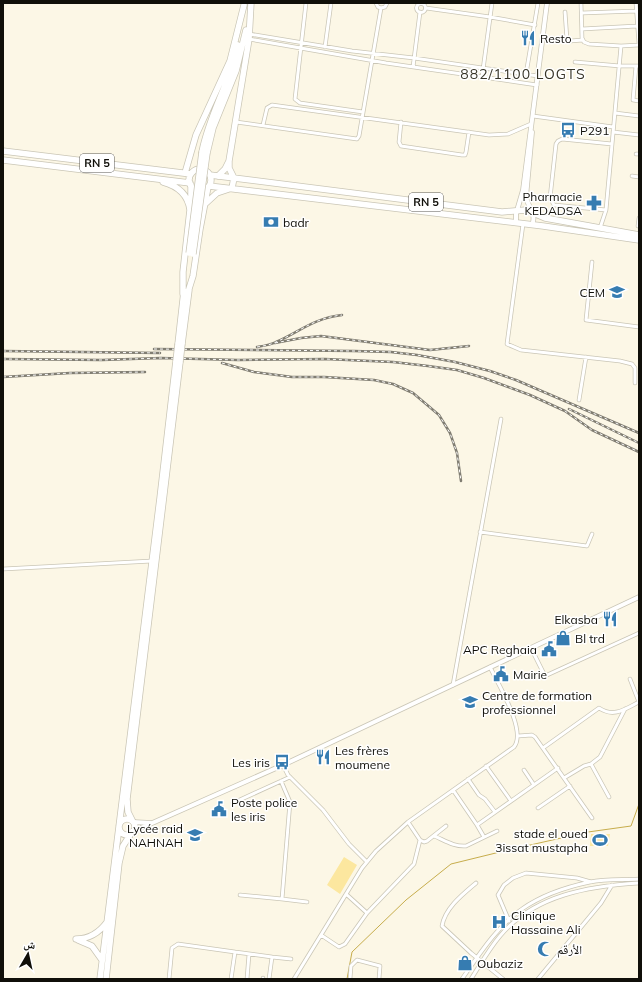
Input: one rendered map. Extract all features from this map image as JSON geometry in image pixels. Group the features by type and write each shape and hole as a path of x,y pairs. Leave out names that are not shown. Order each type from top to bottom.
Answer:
{"highway":[{"path":"205,204 217,194 232,188 234,178 229,168 229,161 249,37 251,3"},
{"path":"204,153 236,71 245,36 251,3"},
{"path":"106,979 119,863 123,846 134,828 128,812 127,799 186,293 204,153 210,121 226,86 236,56 244,4"},
{"path":"185,173 196,135 230,61 244,4"},
{"name":"RN 5","path":"3,151 191,174"},
{"name":"RN 5","path":"3,160 147,177 191,184"},
{"path":"218,176 225,169 229,161"},
{"path":"200,169 206,170 210,175 211,182 208,187 193,276 186,293 183,272 190,210 191,174 200,169"},
{"path":"169,180 170,171"},
{"name":"RN 5","path":"210,175 502,212 526,210 545,218 639,235"},
{"path":"147,177 168,183 180,189 187,199 190,210"},
{"path":"191,184 197,190 208,187"},
{"name":"RN 5","path":"208,187 232,188 543,226 639,240"},
{"path":"543,226 545,218"},
{"path":"100,979 178,361"},
{"path":"132,832 127,834 122,833 119,826 121,821 126,819 133,822"},
{"path":"102,960 92,946 76,939 92,936 107,922"}],"street":[{"path":"306,3 295,99 300,104 363,112"},
{"path":"325,46 332,3"},
{"path":"376,3 378,7 382,8"},
{"path":"236,122 355,139 359,137 382,8 385,7 387,3"},
{"path":"413,67 420,12 417,10 416,6 418,4 422,3 426,8 535,25"},
{"path":"482,77 492,3"},
{"path":"526,74 538,3"},
{"path":"516,223 516,211 523,190 547,3"},
{"path":"581,3 583,40"},
{"path":"565,12 567,40 583,40 589,44 621,46 639,44 636,3"},
{"path":"420,12 424,12 426,8"},
{"path":"582,13 636,11"},
{"path":"582,30 637,26"},
{"path":"249,37 325,46 373,54 414,58 538,76"},
{"path":"249,37 301,49 537,85"},
{"path":"598,234 606,210 621,46"},
{"path":"575,62 638,66 633,100 639,101"},
{"path":"263,125 267,108 272,105 489,135 502,135 514,132 531,124"},
{"path":"615,114 639,116"},
{"path":"533,116 613,127"},
{"path":"532,225 534,218 527,203 526,197 534,120 533,116"},
{"path":"401,122 399,142 401,146 462,155 465,155 470,132"},
{"path":"613,132 639,135"},
{"path":"606,210 554,205 550,198 556,144 558,140 562,139 612,144"},
{"path":"632,176 639,177"},
{"path":"638,226 639,218"},
{"path":"523,224 507,344 521,350 620,361 632,364 635,368 635,383"},
{"path":"592,262 586,320 639,327"},
{"path":"579,400 586,358"},
{"path":"453,685 501,419"},
{"path":"480,532 587,546 592,534"},
{"path":"3,569 152,561"},
{"path":"132,832 283,765 639,597"},
{"path":"531,648 545,676 639,633"},
{"path":"294,979 366,861 376,850 408,822 517,743 518,736 515,719 490,667"},
{"path":"543,748 599,708 606,713 618,712 639,702 630,678"},
{"path":"564,778 584,766 591,764 600,757 624,709"},
{"path":"518,736 532,735 535,737 592,818"},
{"path":"591,764 609,797"},
{"path":"283,765 290,777 323,810 366,861"},
{"path":"486,766 511,801"},
{"path":"476,825 558,768"},
{"path":"524,770 534,785"},
{"path":"233,803 290,777"},
{"path":"468,779 479,795 485,798 495,812"},
{"path":"281,781 290,802 282,899"},
{"path":"538,808 570,786"},
{"path":"453,790 484,837"},
{"path":"133,822 155,822"},
{"path":"408,822 420,840 424,842 446,826"},
{"path":"434,836 454,845 466,846 497,831"},
{"path":"320,935 339,947 345,944 367,913 414,864 420,840"},
{"path":"508,921 498,894 504,885 513,878 526,873 577,878 591,882"},
{"path":"462,979 477,957 508,921 521,910 539,899 557,891 591,882 639,879"},
{"path":"538,979 601,903 615,880"},
{"path":"476,883 459,897 443,919 442,926 466,949 503,979"},
{"path":"471,979 500,935 518,918 538,905 580,890 612,885 639,884"},
{"path":"346,894 367,913"},
{"path":"240,895 307,902"},
{"path":"169,979 172,948 178,944 291,959"},
{"path":"231,979 235,952"},
{"path":"246,979 249,954"},
{"path":"270,979 272,957"},
{"path":"350,979 351,966 357,960 380,966 379,979"}],"shaded area":[{"name":"stade el oued 3issat mustapha","path":"591,834 610,834 608,846 590,846"},
{"path":"344,857 357,865 340,894 327,885"}],"waterway":[{"path":"347,979 352,952 406,900 451,864 588,832 631,826 639,804"}],"railway":[{"path":"257,347 274,343 315,322 342,315"},
{"path":"275,343 321,336 430,350 469,346"},
{"path":"154,349 354,351 391,352 417,355 455,362 490,371 516,380 639,433"},
{"path":"3,351 160,353"},
{"path":"3,359 325,359 393,362 457,370 530,395 565,411 592,430 639,452"},
{"path":"222,363 254,372 292,377 374,380 393,384 413,393 439,415 450,433 457,453 461,481"},
{"path":"3,377 70,373 145,372"},
{"path":"569,409 639,443"}],"place":[{"name":"Resto","path":"528,38"},
{"name":"P291","path":"568,130"},
{"name":"Pharmacie KEDADSA","path":"594,203"},
{"name":"badr","path":"271,222"},
{"name":"CEM","path":"617,292"},
{"name":"Elkasba","path":"610,619"},
{"name":"Bl trd","path":"563,638"},
{"name":"APC Reghaia","path":"549,649"},
{"name":"Mairie","path":"501,674"},
{"name":"Centre de formation professionnel","path":"470,702"},
{"name":"Les frères moumene","path":"323,757"},
{"name":"Les iris","path":"282,762"},
{"name":"Poste police les iris","path":"219,809"},
{"name":"Lycée raid NAHNAH","path":"195,835"},
{"name":"stade el oued 3issat mustapha","path":"600,840"},
{"name":"Clinique Hassaine Ali","path":"499,922"},
{"name":"الأرقم","path":"545,949"},
{"name":"Oubaziz","path":"465,963"}],"district":[{"name":"882/1100 LOGTS","path":"523,74"}]}
